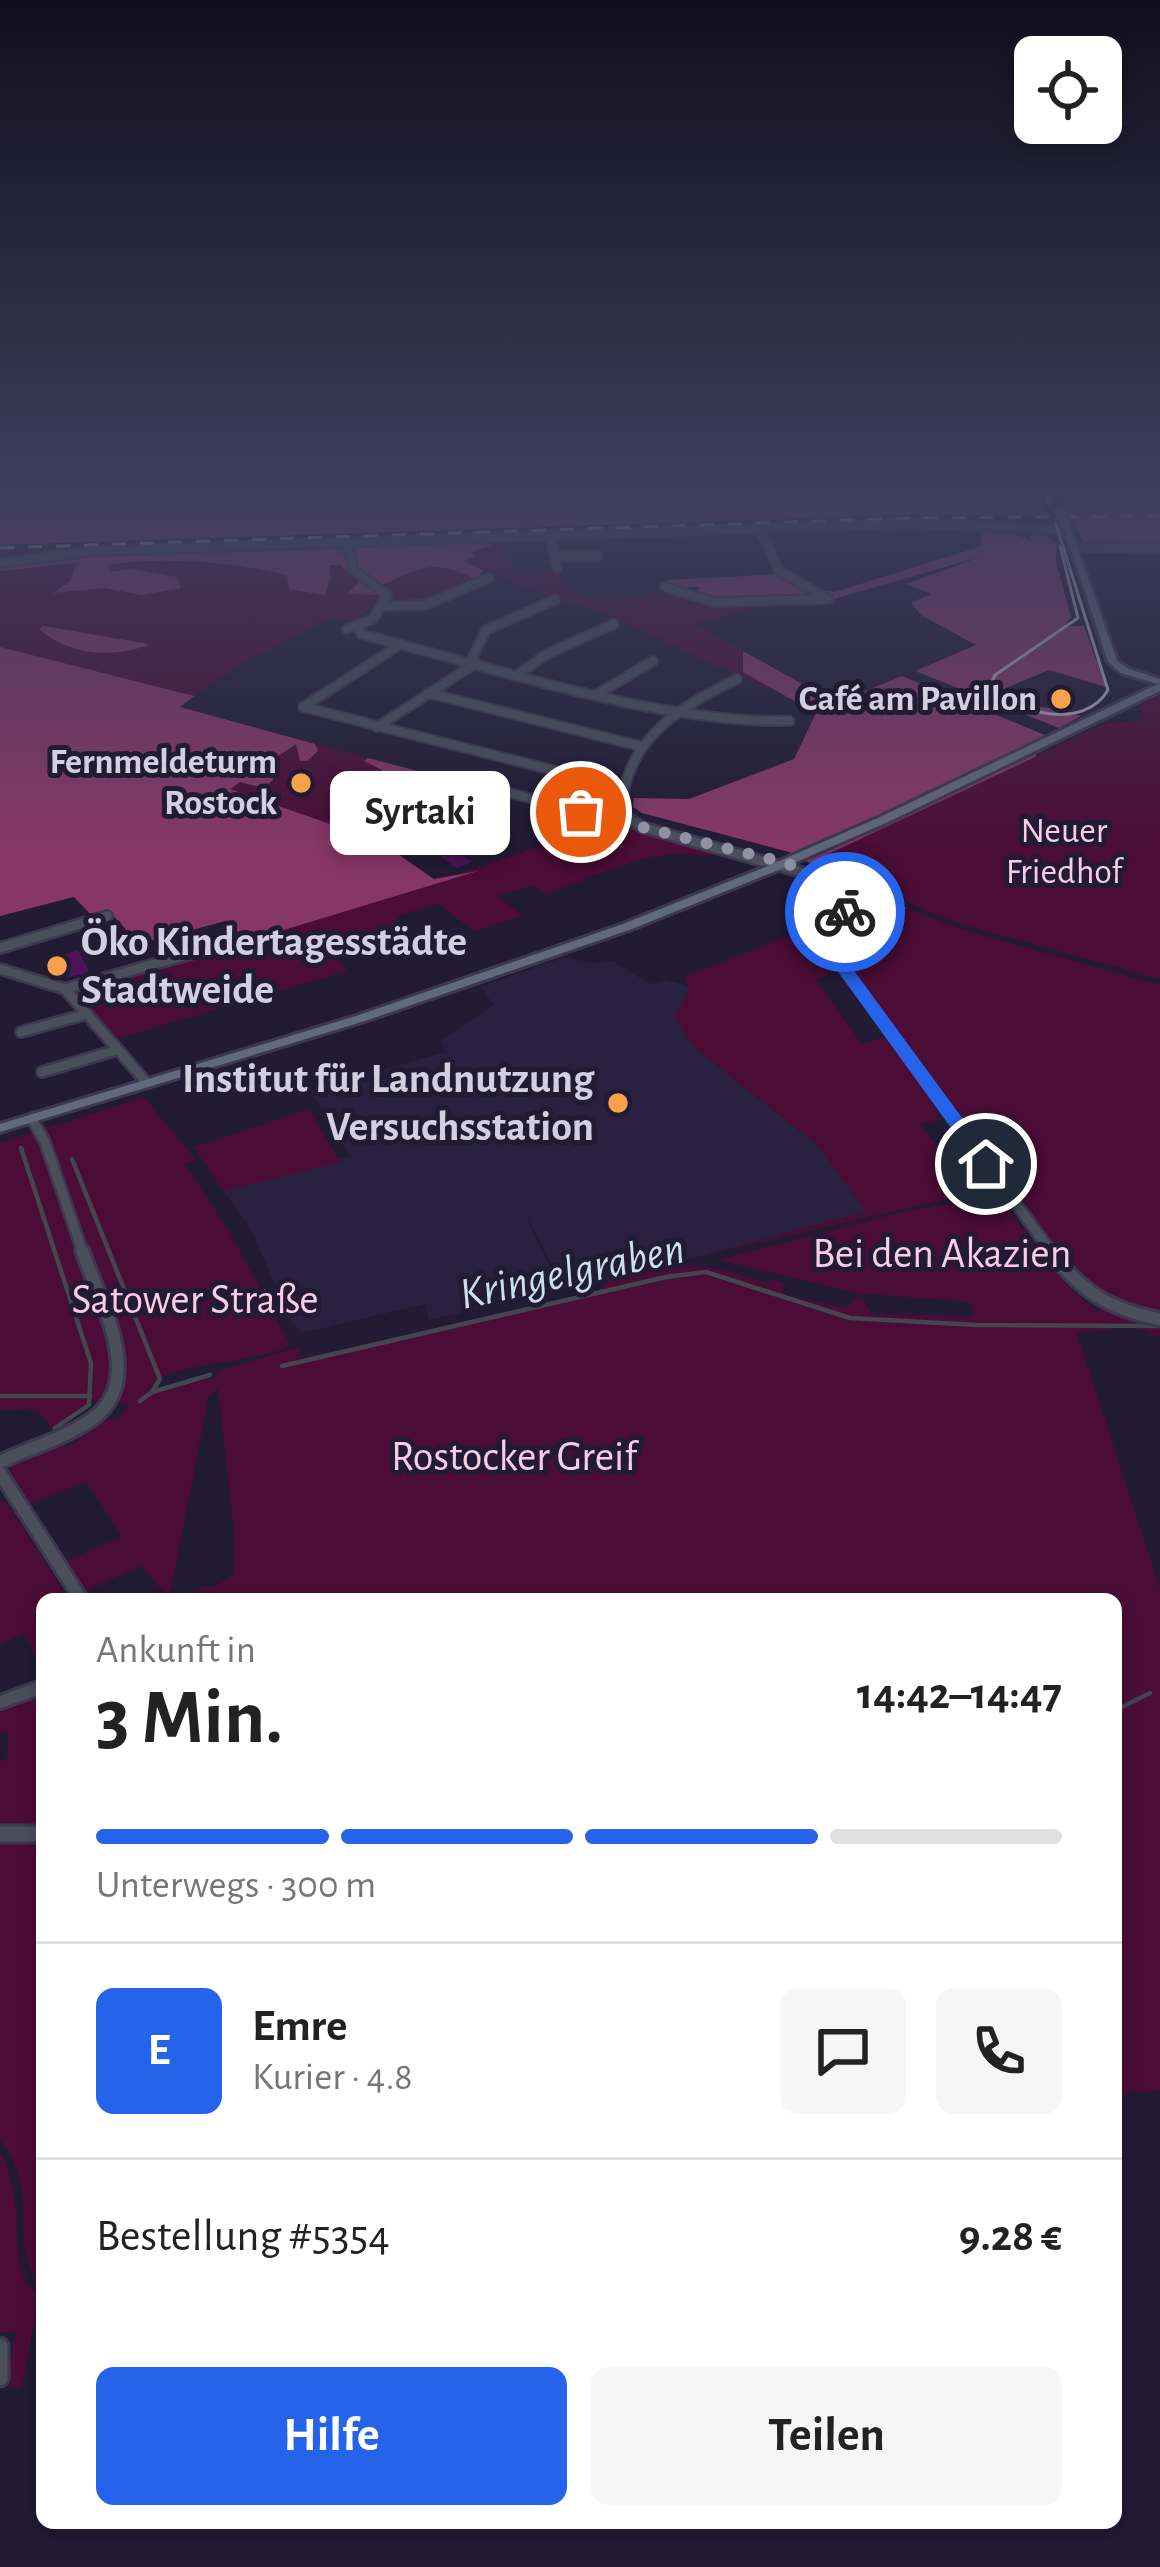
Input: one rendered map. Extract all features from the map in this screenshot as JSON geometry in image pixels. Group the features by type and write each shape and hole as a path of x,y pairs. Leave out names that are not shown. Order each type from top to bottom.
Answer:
{"main road":[{"path":"1096,610 1119,668 1158,677"},
{"path":"0,1128 542,957 884,821 1158,677"}],"street":[{"path":"347,629 359,629 382,610"},
{"path":"376,727 474,662 486,630 532,610"},
{"path":"520,673 547,654 614,624"},
{"path":"359,629 361,634 676,713 735,722 790,721"},
{"path":"401,644 303,707 620,787"},
{"path":"599,693 653,661"},
{"path":"626,818 620,787 623,771 640,746 676,713 737,679"},
{"path":"428,693 640,746"},
{"path":"451,777 607,819 626,818 642,827 782,862 879,894 824,922 819,928 824,941 1076,1284 1122,1312 1160,1319"},
{"path":"0,948 107,916"},
{"path":"65,989 241,940"},
{"path":"0,973 65,989 147,1083"},
{"path":"21,1032 87,1014"},
{"path":"42,1072 117,1050"},
{"path":"0,1462 95,1417 115,1392 120,1373 99,1296 45,1142 32,1119"},
{"path":"0,1473 77,1593"},
{"path":"0,1702 36,1689"},
{"path":"0,1834 36,1834"},
{"path":"0,2346 0,2378"}],"shaded area":[{"path":"917,610 1069,610 1071,617 1064,626 1084,626 1106,687 1049,670 1006,688 1006,699 1081,716 1059,728 915,671 976,645"},
{"path":"39,629 149,645 91,652 51,638"},
{"path":"0,647 194,696 180,707 315,744 318,751 307,761 300,761 296,744 263,767 272,772 273,780 264,788 240,782 230,789 333,825 378,798 362,788 382,770 364,761 368,758 495,791 370,835 434,879 478,871 247,941 226,921 139,944 111,913 94,918 74,897 0,916"},
{"path":"743,651 836,703 902,676 1045,735 1026,745 1037,756 809,863 789,852 642,813 633,807 634,798 689,799 794,759 816,713 743,672"},
{"path":"883,898 907,908 829,941 824,931 836,917"},
{"path":"565,957 593,963 613,961 650,984 665,980 688,986 696,1049 819,1146 866,1212 566,1292 525,1213 560,1290 429,1320 425,1304 302,1333 293,1325 249,1226 223,1191 350,1156 310,1090 445,1052 441,1040 493,1005 481,986"}],"green space":[{"path":"0,610 368,610 355,622 334,617 254,656 194,696 0,647"},
{"path":"593,610 745,610 696,624 743,651 743,672 769,684 768,690"},
{"name":"Neuer Friedhof","path":"1160,696 1160,979 960,924 809,863 1106,723 1142,721 1144,713 1137,707"},
{"path":"297,744 313,752 315,744 368,758 383,770 363,783 379,798 333,825 229,789 240,782 264,787 273,780 271,772 262,768"},
{"path":"605,822 715,852 709,857 648,858 547,894 532,886 497,896 523,916 473,931 439,904 395,916 411,932 382,945 367,932 357,935 370,950 337,959 348,971 116,1039 75,989 343,911"},
{"path":"907,908 956,928 1160,985 1160,1337 1133,1327 1077,1333 1160,1589 1160,2091 1122,2093 1122,1593 198,1593 199,1587 214,1587 234,1574 235,1542 218,1389 209,1395 170,1593 164,1593 142,1566 84,1591 65,1561 122,1537 86,1482 28,1504 10,1476 12,1466 63,1445 66,1448 108,1418 116,1420 130,1405 96,1401 53,1430 37,1409 0,1410 0,1143 144,1097 196,1160 185,1163 232,1236 290,1345 173,1373 146,1390 215,1378 218,1371 298,1347 302,1358 599,1291 614,1278 655,1266 705,1267 768,1284 771,1279 784,1282 782,1292 787,1295 846,1308 855,1298 863,1299 872,1314 975,1316 969,1302 856,1293 718,1260 906,1211 997,1195 1067,1285 1096,1312 1108,1303 1074,1275 1077,1269 1046,1241 955,1115 960,1109 951,1107 875,1004 879,1002 871,999 829,941"},
{"path":"793,934 824,946 834,960 825,963 830,974 816,980 861,1043 888,1036 940,1107 934,1109 941,1120 919,1123 972,1193 681,1261 866,1212 819,1146 696,1049 674,1016 689,992 685,977"},
{"path":"309,1109 340,1162 223,1191 194,1147"},
{"path":"0,1500 12,1510 64,1593 36,1593 36,1656 23,1634 0,1644"},
{"path":"36,1695 36,1831 0,1831 0,1762 7,1759 9,1732 0,1732 0,1706"},
{"path":"0,1837 36,1837 36,2277 26,2253 19,2179 0,2140"},
{"path":"0,2153 13,2190 20,2261 24,2276 36,2288 22,2388 6,2387 16,2332 0,2332"}],"building":[{"path":"422,828 472,862 457,868 407,833"},
{"name":"Öko Kindertagesstädte Stadtweide","path":"78,950 90,973 61,978 44,972 50,959"}],"waterway":[{"path":"21,1148 91,1363 89,1396"},
{"path":"72,1159 160,1379 152,1392"},
{"name":"Kringelgraben","path":"282,1366 666,1277 706,1272 850,1318 977,1325 1160,1326"},
{"name":"Kringelgraben","path":"152,1392 210,1375"},
{"name":"Kringelgraben","path":"140,1401 152,1392"},
{"name":"Kringelgraben","path":"0,1396 89,1396"},
{"path":"55,1428 89,1405 89,1396"},
{"path":"1122,1707 1150,1693"}],"tram line":[{"path":"1076,610 1078,618 995,675 990,686 1017,704 1050,714 1068,714 1097,703 1108,690 1083,610"}],"way so far":[{"path":"581,812 626,818 642,827 782,862 879,894 845,912"}],"place":[{"name":"Café am Pavillon","path":"1061,699"},
{"name":"Fernmeldeturm Rostock","path":"301,783"},
{"name":"Syrtaki","path":"581,812"},
{"name":"Öko Kindertagesstädte Stadtweide","path":"57,966"},
{"name":"Institut für Landnutzung Versuchsstation","path":"618,1103"}],"route":[{"path":"845,912 819,928 824,941 986,1164"}],"park label":[{"name":"Bei den Akazien","path":"942,1254"},
{"name":"Satower Straße","path":"195,1300"},
{"name":"Rostocker Greif","path":"514,1457"}]}
